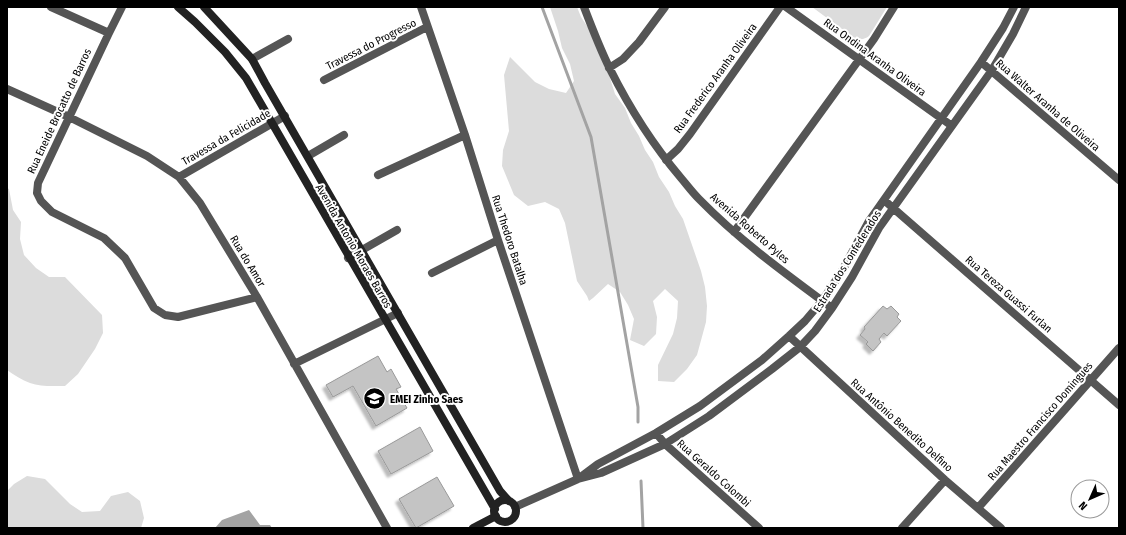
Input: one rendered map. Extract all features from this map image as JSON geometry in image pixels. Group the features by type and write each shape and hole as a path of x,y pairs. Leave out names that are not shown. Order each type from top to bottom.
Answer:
{"street":[{"path":"51,7 108,33"},
{"name":"Rua Eneide Brocatto de Barros","path":"122,7 108,33 38,183 37,193 41,201 52,212 104,238 125,258 154,308 165,315 178,317 257,298"},
{"name":"Avenida Antonio Moraes Barros","path":"178,7 225,52 246,78 495,513"},
{"name":"Avenida Antonio Moraes Barros","path":"204,7 252,58 500,491 509,501"},
{"name":"Rua Thedoro Batalha","path":"421,7 465,135 498,240 578,479"},
{"name":"Avenida Roberto Pyles","path":"584,7 610,68 638,119 666,160 698,198 734,232 769,261 832,308"},
{"path":"610,68 623,59 639,42 665,7"},
{"name":"Rua Frederico Aranha Oliveira","path":"666,160 690,134 780,7"},
{"name":"Rua Ondina Aranha Oliveira","path":"786,7 952,126"},
{"path":"734,232 874,39 894,7"},
{"name":"Estrada dos Confederados","path":"578,479 598,464 656,433 700,406 762,360 805,321 822,301 842,271 869,221 981,62 1003,28 1014,7"},
{"name":"Estrada dos Confederados","path":"515,507 578,479 601,473 665,444 709,416 800,347 815,331 832,308 852,277 879,228 992,70 1013,34 1026,7"},
{"name":"Travessa do Progresso","path":"324,80 428,27"},
{"path":"252,58 288,39"},
{"name":"Rua Walter Aranha de Oliveira","path":"981,62 1119,180"},
{"name":"Rua do Amor","path":"7,89 69,117 147,156 179,177 200,203 257,298 387,528"},
{"name":"Travessa da Felicidade","path":"179,177 285,116"},
{"path":"308,156 344,135"},
{"path":"378,175 465,135"},
{"name":"Rua Tereza Guassi Furlan","path":"884,200 1119,406"},
{"path":"348,258 397,230"},
{"path":"432,273 498,240"},
{"path":"294,364 398,313"},
{"name":"Rua Antônio Benedito Delfino","path":"789,336 945,480 1001,528"},
{"name":"Rua Maestro Francisco Domingues","path":"978,508 1119,348"},
{"name":"Rua Geraldo Colombi","path":"656,433 665,444 759,528"},
{"path":"902,528 945,480"},
{"path":"501,501 509,501 515,507 516,513 513,518 507,522 501,521 495,513 496,506 501,501"},
{"path":"473,528 495,513"},
{"path":"513,518 515,528"}],"shaded area":[{"path":"550,7 577,7 603,56 615,94 625,108 645,150 653,162 659,177 669,192 683,219 701,271 705,287 707,306 706,322 697,355 687,369 674,382 658,381 658,365 673,334 677,318 678,301 665,289 653,301 657,317 656,334 644,346 630,340 634,319 620,292 608,284 589,301 577,281 565,223 559,209 545,202 528,206 514,195 502,166 503,150 509,131 504,75 510,57 535,82 549,89 566,93 574,81 570,64 562,48"},
{"path":"812,7 887,7 869,36 857,39"},
{"path":"7,188 9,189 13,210 21,222 20,239 24,255 36,268 49,277 65,277 102,315 103,333 95,349 78,374 65,386 34,384 21,379 7,370"},
{"path":"27,476 45,479 70,504 82,512 100,511 111,496 128,492 140,501 144,518 141,528 7,528 7,491 14,484"},
{"path":"249,510 260,525 270,525 272,528 215,528 222,520"}],"building":[{"path":"883,306 887,309 891,306 899,314 897,317 901,321 887,336 884,333 879,339 881,342 873,351 866,344 868,342 860,335 865,329 864,327"},
{"path":"378,356 387,372 391,369 401,387 396,389 407,408 376,426 353,386 333,397 326,385"},
{"path":"420,427 433,451 391,474 378,451"},
{"path":"437,477 454,506 416,528 399,499"}],"waterway":[{"path":"542,7 591,137 638,407 638,422"},
{"path":"641,481 643,528"}],"place":[{"name":"EMEI Zinho Saes","path":"374,399"}]}
